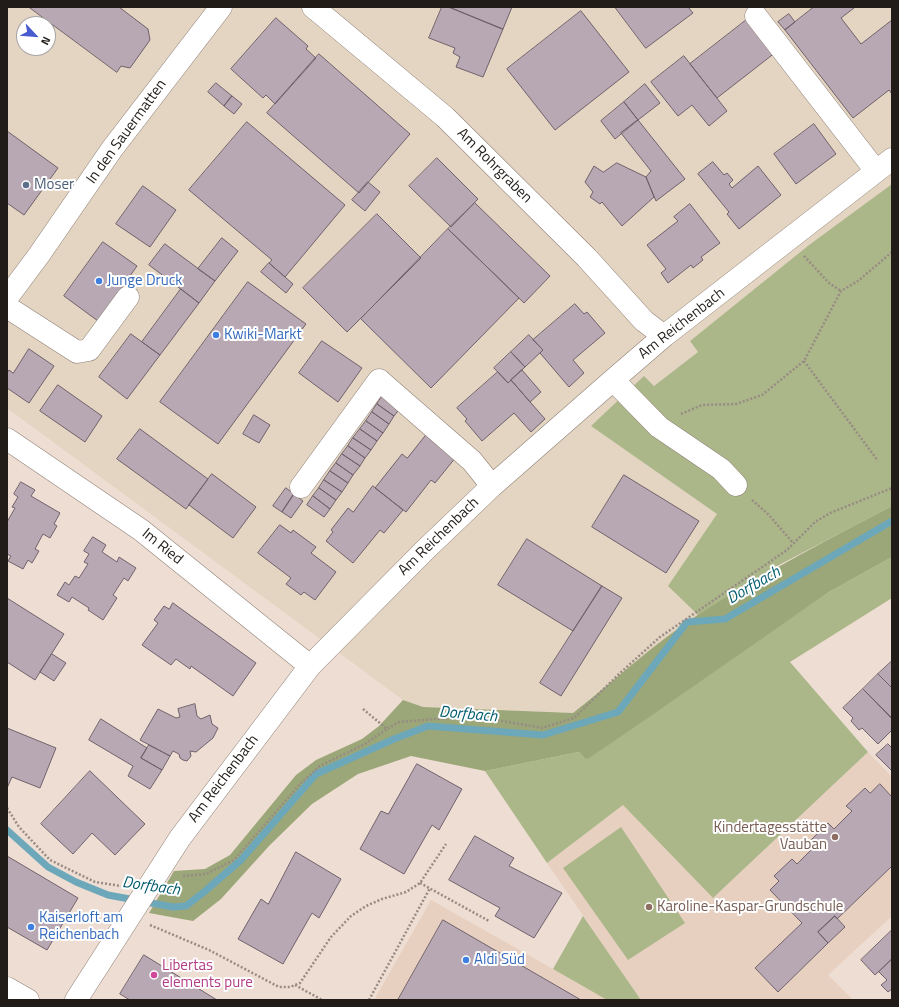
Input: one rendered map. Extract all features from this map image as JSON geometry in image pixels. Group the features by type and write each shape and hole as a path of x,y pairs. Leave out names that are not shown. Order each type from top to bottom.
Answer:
{"street":[{"name":"In den Sauermatten","path":"7,298 112,149 221,7"},
{"name":"Am Rohrgraben","path":"313,7 445,117 587,258 644,321 664,336"},
{"path":"756,16 884,165"},
{"name":"Am Reichenbach","path":"76,1000 180,838 310,666 425,550 492,486 613,380 664,336 790,240 884,165"},
{"path":"7,307 77,352 89,350 128,297"},
{"path":"301,487 379,380 472,461 492,486"},
{"path":"613,380 659,427 720,470 736,485"},
{"name":"Im Ried","path":"7,438 141,530 310,666"},
{"path":"7,988 28,1000"}],"path":[{"path":"790,240 830,283 841,291"},
{"path":"659,427 681,414 702,405 736,404 762,395 804,361 841,291 858,281 892,252"},
{"path":"804,361 878,461"},
{"path":"736,485 769,515 793,543"},
{"path":"160,867 177,877 206,874 234,860 302,782 320,766 364,744 399,722 475,716 542,728 574,718 660,637 787,550 815,522 830,512 892,488"},
{"path":"363,709 386,729"},
{"path":"7,808 20,827 50,860 95,882 143,894"},
{"path":"129,916 209,950 279,987 290,987 300,983 331,937 351,916 382,898 406,892 420,883 446,844"},
{"path":"420,883 489,921"},
{"path":"369,1000 430,888"},
{"path":"295,985 322,1000"}],"shaded area":[{"path":"7,7 892,7 892,184 809,245 690,341 698,352 654,386 644,377 591,426 717,514 669,586 698,615 661,642 573,713 423,707 403,700 7,408"},
{"path":"868,752 892,777 892,916 828,975 853,1000 641,1000 547,863 623,805 713,898"},
{"name":"Aldi Süd","path":"431,900 553,969 607,1000 374,1000"}],"green space":[{"path":"892,184 892,506 779,565 698,615 668,586 717,514 591,426 644,376 654,386 698,352 690,341 809,245"},
{"path":"892,506 892,557 829,592 589,758 585,759 579,752 485,771 411,756 358,774 312,804 269,846 221,899 193,921 149,913 174,871 205,869 230,855 296,775 316,760 362,739 379,726 403,700 423,707 573,713 651,649 699,614 771,571"},
{"path":"892,557 892,598 790,662 868,752 713,898 623,805 547,863 485,771 579,752 585,759 829,592"},
{"path":"621,827 685,923 628,960 563,868"},
{"path":"583,916 641,1000 607,1000 553,969"}],"building":[{"path":"29,7 119,7 148,29 150,40 130,68 121,66 117,72 56,27 56,16 41,16"},
{"path":"442,7 449,7 503,29 483,77 456,67 460,57 453,53 455,48 429,38"},
{"path":"449,7 512,7 503,29"},
{"path":"615,7 688,7 693,13 646,48"},
{"path":"814,7 853,7 854,8 841,18 861,44 892,20 892,94 889,90 853,118 785,30"},
{"path":"581,11 629,72 555,130 507,69"},
{"path":"789,14 795,22 785,30 778,22"},
{"path":"276,18 308,46 306,49 316,58 275,104 266,95 263,98 231,69"},
{"path":"749,18 776,52 717,98 690,64"},
{"path":"319,54 410,134 359,193 267,113"},
{"path":"684,56 727,111 709,126 692,105 678,116 651,82"},
{"path":"216,83 232,96 224,106 208,92"},
{"path":"645,84 660,103 638,120 624,102"},
{"path":"232,96 242,104 234,114 224,106"},
{"path":"624,102 638,120 615,139 601,121"},
{"path":"638,120 685,179 656,201 646,177 651,171 621,133"},
{"path":"247,122 345,205 285,277 269,263 272,260 189,190"},
{"path":"814,124 836,154 796,184 774,154"},
{"name":"Moser","path":"7,131 58,168 24,215 7,203"},
{"path":"437,158 478,199 451,227 409,186"},
{"path":"713,162 724,175 727,173 733,180 729,184 732,188 758,166 781,195 739,229 727,214 729,212 698,174"},
{"path":"617,163 646,177 654,197 622,226 602,202 600,204 590,197 593,192 585,182 594,166 603,172"},
{"path":"368,182 380,192 365,211 352,200"},
{"path":"143,186 176,210 150,247 116,224"},
{"path":"475,203 550,276 524,303 448,229"},
{"path":"690,204 720,243 701,257 703,260 693,268 691,265 668,283 661,273 666,269 647,245 678,221 674,217"},
{"path":"377,214 421,258 347,332 303,288"},
{"path":"448,229 519,298 431,388 361,319"},
{"path":"222,238 238,251 215,281 198,269"},
{"path":"103,242 137,266 98,321 64,296"},
{"path":"165,244 215,281 199,303 149,265"},
{"path":"269,263 293,284 286,293 261,272"},
{"path":"248,282 306,324 218,444 160,402"},
{"path":"181,289 199,303 160,355 142,342"},
{"path":"575,304 584,314 587,312 605,333 573,360 584,373 569,387 540,353 543,350 533,340"},
{"path":"131,334 160,355 127,399 99,377"},
{"path":"529,335 543,350 525,367 511,352"},
{"path":"322,341 362,368 338,402 299,373"},
{"path":"29,349 54,366 29,403 7,388 7,373 9,370 13,373"},
{"path":"511,352 525,367 508,383 494,368"},
{"path":"522,370 541,392 530,402 511,380"},
{"path":"498,372 508,383 511,380 545,419 531,432 514,413 482,441 465,421 467,419 457,408"},
{"path":"58,385 102,416 85,442 40,411"},
{"path":"383,395 401,407 394,416 377,404"},
{"path":"377,404 394,416 389,424 372,412"},
{"path":"372,412 389,424 383,433 366,421"},
{"path":"254,415 270,425 259,443 243,434"},
{"path":"366,421 383,433 377,441 360,429"},
{"path":"140,429 208,479 186,509 117,459"},
{"path":"360,429 377,441 371,450 353,438"},
{"path":"427,434 456,457 435,483 431,480 406,512 375,488 402,454 407,458"},
{"path":"353,438 371,450 365,458 348,446"},
{"path":"348,446 365,458 360,466 342,454"},
{"path":"342,454 360,466 353,475 336,463"},
{"path":"336,463 353,475 348,483 330,471"},
{"path":"330,471 348,483 342,492 324,480"},
{"path":"212,474 256,507 233,538 189,505"},
{"path":"624,475 699,521 666,573 592,527"},
{"path":"324,480 342,492 336,500 319,488"},
{"path":"21,482 35,490 31,496 60,513 54,524 57,526 50,538 43,534 35,549 39,551 32,563 28,560 23,569 8,561 11,556 7,554 7,522 15,508 12,507 18,497 14,494"},
{"path":"373,486 403,510 384,533 380,530 353,563 326,541 333,532 331,530 348,508 353,512"},
{"path":"286,488 294,494 282,512 273,506"},
{"path":"319,488 336,500 330,509 313,496"},
{"path":"294,494 303,501 291,518 282,512"},
{"path":"313,496 330,509 324,517 307,505"},
{"path":"280,525 291,533 293,530 316,547 311,553 336,572 315,600 304,592 301,595 286,584 291,578 258,553"},
{"path":"93,537 106,545 102,552 117,562 119,557 136,568 128,581 124,578 113,595 117,598 103,620 88,610 89,608 72,597 69,602 57,595 65,582 69,585 75,576 79,578 88,564 84,562 89,554 84,551"},
{"path":"527,539 602,586 573,631 498,585"},
{"path":"602,586 622,598 561,696 540,683"},
{"path":"7,598 64,634 35,680 7,662"},
{"path":"173,603 256,663 233,696 191,666 190,669 176,659 171,665 142,645 158,623 154,620 164,606 169,609"},
{"path":"52,654 66,663 54,681 40,672"},
{"path":"892,661 892,688 878,674"},
{"path":"878,674 892,688 892,718 863,689"},
{"path":"863,689 892,719 892,730 878,744 862,728 859,730 851,721 853,718 843,708"},
{"path":"195,704 197,716 201,719 210,715 212,724 218,728 213,738 196,752 190,751 191,756 187,761 180,758 179,754 173,751 170,756 140,740 158,709 176,718 180,717 178,709"},
{"path":"101,719 147,748 141,758 162,770 150,789 128,776 133,766 89,740"},
{"path":"7,728 56,748 40,788 12,777 7,788"},
{"path":"888,744 892,748 892,771 876,755"},
{"path":"149,745 170,756 162,770 141,758"},
{"path":"417,764 462,789 439,830 432,825 404,874 360,849 381,811 388,814"},
{"path":"90,771 145,824 115,855 92,833 73,854 41,824"},
{"path":"880,784 892,797 892,866 837,919 835,916 818,932 828,943 778,992 755,968 802,923 770,890 779,881 774,876 792,859 797,864 815,846 810,841 828,823 834,829 852,811 846,806 865,788 870,793"},
{"path":"475,836 514,858 509,866 562,893 534,938 495,916 500,908 449,880"},
{"path":"296,852 341,879 319,918 312,913 283,964 238,939 261,899 268,904"},
{"path":"7,856 78,898 47,950 7,927"},
{"path":"835,916 845,927 828,943 818,932"},
{"name":"Aldi Süd","path":"443,920 581,1000 398,1000"},
{"path":"892,930 892,959 875,975 861,960"},
{"name":"Libertas elements pure","path":"144,955 217,1000 130,1000 120,994"},
{"path":"892,959 892,989 888,992 881,985 887,980 879,972"}],"waterway":[{"name":"Dorfbach","path":"7,830 48,867 76,882 108,895 173,907 186,906 241,860 316,774 394,739 428,726 543,735 618,712 687,622 725,619 892,521"}],"place":[{"name":"Moser","path":"26,185"},
{"name":"Junge Druck","path":"99,281"},
{"name":"Kwiki-Markt","path":"216,335"},
{"name":"Kindertagesstätte Vauban","path":"835,837"},
{"name":"Karoline-Kaspar-Grundschule","path":"649,907"},
{"name":"Kaiserloft am Reichenbach","path":"31,927"},
{"name":"Aldi Süd","path":"466,960"},
{"name":"Libertas elements pure","path":"154,975"}]}
